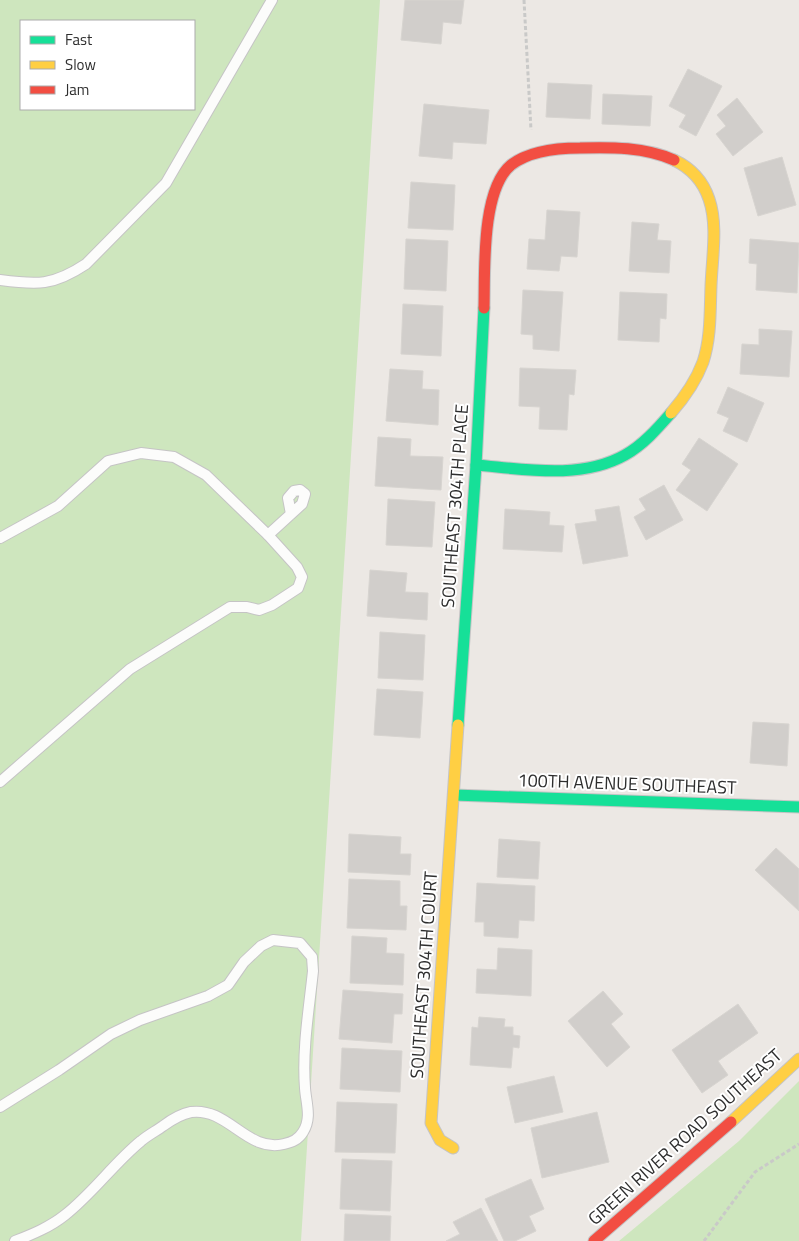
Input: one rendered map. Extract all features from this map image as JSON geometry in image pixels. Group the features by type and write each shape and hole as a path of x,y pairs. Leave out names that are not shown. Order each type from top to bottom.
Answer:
{"street":[{"path":"476,465 538,470 594,466 621,457 652,435 676,408 690,388 702,364 708,341 713,212 708,194 693,174 683,165 672,159 640,150 549,149 533,153"},
{"name":"SOUTHEAST 304TH PLACE","path":"454,795 476,465 488,218 494,192 505,171 518,160 533,153"},
{"name":"100TH AVENUE SOUTHEAST","path":"454,795 799,807"},
{"name":"SOUTHEAST 304TH COURT","path":"453,1148 440,1140 431,1123 454,795"},
{"name":"GREEN RIVER ROAD SOUTHEAST","path":"594,1241 743,1112 799,1059"}],"lane":[{"path":"0,280 35,284 50,282 70,274 86,264 166,184 272,0"},
{"path":"0,538 58,506 108,461 141,453 174,457 206,475 268,535 297,567 302,577 298,588 272,605 259,610 246,607 230,607 130,669 0,782"},
{"path":"268,535 291,514"},
{"path":"0,1107 59,1070 111,1034 140,1020 208,996 228,985 244,962 261,946 273,940 300,943 312,958 313,971 305,1056 305,1088 309,1116 303,1132 294,1142 278,1146 263,1145 247,1137 230,1123 208,1114 191,1112 174,1118 141,1140 54,1224 15,1241"}],"path":[{"path":"524,0 533,153"},
{"path":"704,1241 755,1172 799,1144"}],"green space":[{"path":"0,0 380,0 301,1241 0,1241"},
{"path":"799,1081 799,1241 619,1241 739,1141"}],"building":[{"path":"405,0 464,0 461,24 443,22 441,44 401,40"},
{"path":"688,69 722,86 696,136 679,127 686,115 669,106"},
{"path":"548,83 592,85 590,119 546,117"},
{"path":"603,94 652,96 650,126 602,124"},
{"path":"737,98 763,132 733,156 716,134 726,126 717,115"},
{"path":"424,104 489,110 486,144 453,142 452,159 419,156"},
{"path":"782,157 796,205 758,216 744,168"},
{"path":"411,182 455,185 453,230 408,228"},
{"path":"547,210 580,212 577,257 561,256 559,271 527,269 529,239 545,240"},
{"path":"632,222 659,224 657,240 671,241 669,273 629,271"},
{"path":"406,239 448,241 446,291 404,289"},
{"path":"750,239 799,243 797,293 756,290 757,264 749,263"},
{"path":"523,290 563,292 559,351 533,349 533,335 521,334"},
{"path":"620,292 667,294 666,319 660,318 659,342 618,340"},
{"path":"403,304 443,306 441,356 401,354"},
{"path":"759,329 792,331 789,377 740,374 742,344 759,345"},
{"path":"520,368 576,370 574,395 569,394 567,430 539,429 540,407 519,406"},
{"path":"390,369 423,371 422,389 439,390 438,425 386,421"},
{"path":"728,387 764,403 747,442 723,431 729,418 717,413"},
{"path":"378,437 411,439 410,456 443,457 441,490 375,486"},
{"path":"699,438 738,464 707,511 676,490 691,470 682,464"},
{"path":"664,485 683,520 646,540 634,517 646,510 639,499"},
{"path":"388,499 435,502 432,547 386,545"},
{"path":"619,506 628,556 583,564 575,524 597,521 595,510"},
{"path":"505,509 550,512 549,525 564,526 562,552 503,549"},
{"path":"370,570 407,573 405,592 428,593 427,620 367,616"},
{"path":"380,632 425,635 423,680 378,678"},
{"path":"377,689 423,692 420,738 374,735"},
{"path":"753,722 789,724 787,766 750,763"},
{"path":"349,834 401,837 400,854 411,854 410,875 348,872"},
{"path":"499,839 540,842 538,879 497,877"},
{"path":"776,848 799,869 799,911 755,870"},
{"path":"349,879 400,881 400,906 407,906 406,930 347,928"},
{"path":"477,883 535,886 534,921 519,920 518,938 484,936 484,922 475,922"},
{"path":"352,936 387,938 386,953 404,954 403,985 350,983"},
{"path":"498,948 532,950 531,996 476,993 477,969 497,970"},
{"path":"343,990 403,994 402,1014 394,1014 392,1043 339,1039"},
{"path":"603,991 623,1014 611,1024 630,1047 607,1067 568,1021"},
{"path":"738,1004 758,1033 718,1061 728,1075 702,1093 672,1050"},
{"path":"479,1017 505,1019 504,1027 513,1027 513,1035 520,1036 519,1048 513,1047 511,1068 470,1065 472,1027 478,1028"},
{"path":"342,1048 402,1051 400,1092 340,1089"},
{"path":"554,1076 563,1112 515,1123 507,1087"},
{"path":"337,1102 397,1104 395,1153 335,1152"},
{"path":"597,1112 609,1162 542,1178 531,1128"},
{"path":"342,1159 392,1161 390,1211 340,1209"},
{"path":"531,1179 544,1209 529,1216 536,1231 515,1241 504,1241 485,1199"},
{"path":"481,1208 498,1241 446,1241 460,1234 453,1222"},
{"path":"345,1214 391,1216 390,1241 344,1241"}],"traffic: fast":[{"path":"458,725 476,465 484,308"},
{"path":"476,465 552,471 590,468 608,463 632,451 650,436 671,413"},
{"path":"454,795 799,807"}],"traffic: slow":[{"path":"671,413 693,383 706,353 710,324 714,242 712,209 706,192 696,176 674,160"},
{"path":"453,1148 440,1140 431,1123 458,725"},
{"path":"731,1122 799,1059"}],"traffic: jam":[{"path":"484,308 485,253 490,211 494,193 501,177 511,165 535,153 571,148 640,150 674,160"},
{"path":"594,1241 731,1122"}]}
